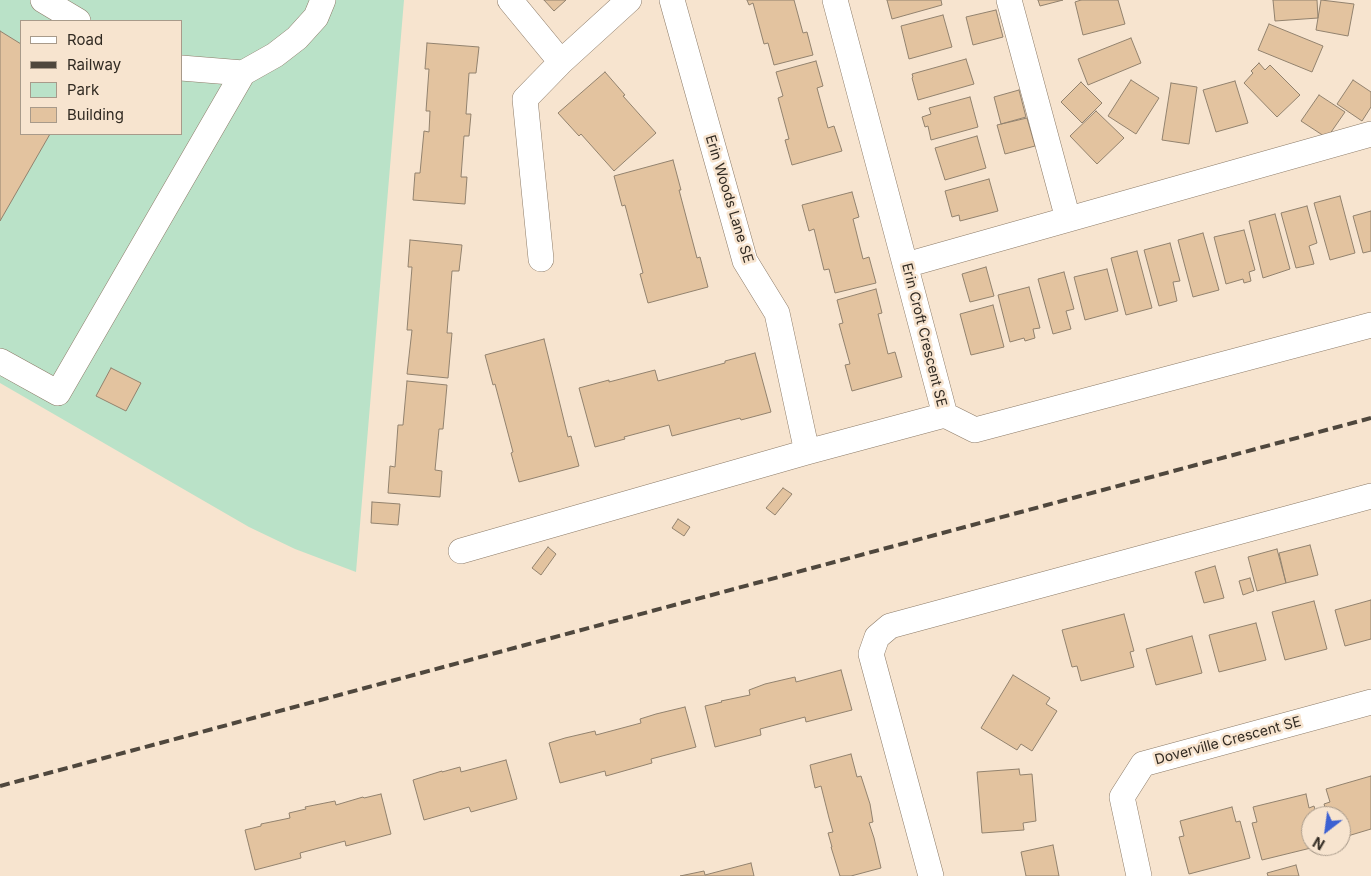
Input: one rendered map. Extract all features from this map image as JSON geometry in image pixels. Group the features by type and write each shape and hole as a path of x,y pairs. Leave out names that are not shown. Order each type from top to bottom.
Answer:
{"street":[{"path":"43,0 76,20"},
{"path":"0,361 58,393 243,73 297,38 316,17 323,0"},
{"path":"510,0 560,62"},
{"path":"541,259 525,100 560,62 629,0"},
{"name":"Erin Woods Lane SE","path":"672,0 745,261 777,313 807,452"},
{"name":"Erin Croft Crescent SE","path":"835,0 945,415 976,430 1371,325"},
{"path":"1009,0 1068,219"},
{"path":"182,68 243,73"},
{"path":"906,265 1371,134"},
{"path":"461,551 807,452 945,415"},
{"path":"931,876 871,654 877,637 890,626 1371,496"},
{"name":"Doverville Crescent SE","path":"1139,876 1122,797 1143,764 1371,702"}],"green space":[{"path":"0,0 404,0 356,572 295,549 249,527 0,383"}],"building":[{"path":"544,0 566,0 554,11"},
{"path":"747,0 794,0 803,33 807,32 813,55 774,65 768,43 764,44 753,3 749,5"},
{"path":"887,0 941,0 942,5 892,19"},
{"path":"1038,0 1063,0 1040,6"},
{"path":"1081,0 1118,0 1125,24 1083,35 1075,2"},
{"path":"1273,0 1317,0 1318,18 1275,21"},
{"path":"1321,0 1354,4 1348,36 1316,30"},
{"path":"996,10 1003,37 973,45 966,17"},
{"path":"943,15 952,47 909,59 901,26"},
{"path":"1269,24 1323,46 1312,72 1258,50"},
{"path":"0,31 20,43 20,135 49,135 0,221"},
{"path":"1131,38 1141,63 1088,85 1078,59"},
{"path":"427,43 479,47 476,73 469,73 466,114 471,114 469,136 464,136 461,177 467,177 465,204 413,200 415,173 420,173 424,131 429,132 430,111 426,111 429,69 425,69"},
{"path":"966,59 974,84 918,100 912,74"},
{"path":"816,61 823,86 817,88 828,128 834,126 842,151 792,165 785,140 789,139 778,98 783,96 776,72"},
{"path":"1259,63 1265,70 1270,65 1300,95 1277,117 1244,83 1253,73 1251,71"},
{"path":"605,72 625,95 623,96 656,133 614,171 581,134 579,136 558,113"},
{"path":"1131,80 1159,98 1136,134 1108,116"},
{"path":"1353,80 1371,92 1371,107 1362,121 1337,104"},
{"path":"1235,81 1248,123 1216,132 1203,90"},
{"path":"1081,82 1102,103 1082,123 1061,102"},
{"path":"1171,83 1197,87 1189,144 1162,140"},
{"path":"1019,90 1026,117 1001,124 994,97"},
{"path":"1319,95 1345,112 1327,138 1301,121"},
{"path":"970,97 978,127 931,140 928,126 925,127 922,117 931,114 929,108"},
{"path":"1096,111 1124,138 1097,164 1070,136"},
{"path":"1027,118 1035,146 1005,154 997,125"},
{"path":"977,136 986,168 945,180 935,148"},
{"path":"673,160 697,258 700,257 708,287 648,303 640,274 643,273 625,205 622,206 614,176"},
{"path":"989,179 998,211 960,221 959,215 952,217 945,191"},
{"path":"852,192 859,217 853,219 863,259 869,257 876,283 835,293 829,269 824,270 814,229 809,231 802,205"},
{"path":"1340,196 1355,253 1330,260 1314,203"},
{"path":"1307,206 1317,243 1309,246 1314,264 1296,268 1281,213"},
{"path":"1371,211 1371,251 1363,253 1353,216"},
{"path":"1275,214 1290,269 1263,278 1249,221"},
{"path":"1244,230 1255,270 1249,272 1251,281 1244,283 1243,279 1226,284 1214,237"},
{"path":"1203,233 1219,290 1193,297 1178,240"},
{"path":"410,240 462,245 459,271 452,271 447,333 452,333 448,378 407,374 412,330 407,330 412,267 408,267"},
{"path":"1170,243 1180,281 1173,282 1177,301 1159,306 1144,250"},
{"path":"1137,251 1152,308 1126,315 1111,258"},
{"path":"986,267 994,296 970,302 962,274"},
{"path":"1107,269 1118,311 1085,320 1074,277"},
{"path":"1064,272 1074,309 1066,311 1071,329 1053,334 1038,279"},
{"path":"1029,287 1040,328 1033,329 1035,338 1025,341 1024,338 1010,342 998,295"},
{"path":"876,289 882,313 878,314 888,354 895,352 902,377 852,391 845,365 850,364 839,324 843,323 837,300"},
{"path":"993,305 1004,347 971,355 960,314"},
{"path":"544,339 568,437 571,436 579,466 519,482 495,384 493,385 485,355"},
{"path":"755,353 771,412 672,436 669,425 595,447 579,388 655,370 658,381"},
{"path":"111,368 141,383 126,411 96,396"},
{"path":"407,381 447,385 443,429 439,429 435,470 442,471 440,497 388,493 390,466 395,467 398,425 403,425"},
{"path":"783,488 792,494 775,515 766,508"},
{"path":"372,502 400,504 398,525 371,523"},
{"path":"678,519 690,527 684,536 672,528"},
{"path":"1310,545 1318,575 1286,583 1279,553"},
{"path":"548,547 556,554 541,575 532,568"},
{"path":"1277,549 1286,583 1257,591 1248,557"},
{"path":"1215,566 1224,598 1204,603 1195,572"},
{"path":"1250,578 1254,591 1243,595 1239,581"},
{"path":"1371,600 1371,639 1345,646 1335,610"},
{"path":"1314,601 1327,649 1285,660 1272,612"},
{"path":"1124,614 1134,651 1130,652 1134,667 1081,681 1077,666 1072,667 1062,630"},
{"path":"1256,623 1266,660 1219,672 1209,635"},
{"path":"1192,636 1202,673 1156,685 1146,649"},
{"path":"841,670 852,710 806,722 805,717 760,729 761,735 715,747 705,706 750,695 749,690 765,684 795,677 796,682"},
{"path":"1013,675 1050,698 1046,704 1057,711 1032,751 1021,744 1017,750 981,728"},
{"path":"685,707 696,747 651,759 652,763 606,776 605,771 560,783 549,743 595,731 596,735 641,723 640,719"},
{"path":"851,754 857,777 861,776 870,804 873,822 869,823 881,868 851,876 840,876 828,833 833,832 821,786 815,788 810,765"},
{"path":"506,760 517,799 471,812 469,807 424,820 413,780 460,767 461,772"},
{"path":"1019,769 1020,775 1032,774 1036,821 1023,823 1024,830 982,833 977,772"},
{"path":"1371,776 1371,829 1351,835 1351,806 1325,806 1324,804 1330,802 1326,789"},
{"path":"381,794 391,834 346,846 345,841 300,853 301,858 255,870 245,830 261,826 261,824 290,818 289,813 306,809 305,807 335,801 336,805"},
{"path":"1306,794 1309,806 1301,806 1301,850 1262,860 1252,823 1257,822 1253,807"},
{"path":"1232,807 1236,822 1240,821 1250,858 1189,874 1179,837 1184,836 1180,821"},
{"path":"1053,845 1059,876 1026,876 1021,852"},
{"path":"751,863 754,876 680,876 704,871 705,875"},
{"path":"1296,865 1299,876 1268,876 1267,873"}],"railway":[{"path":"0,786 1371,418"}]}
